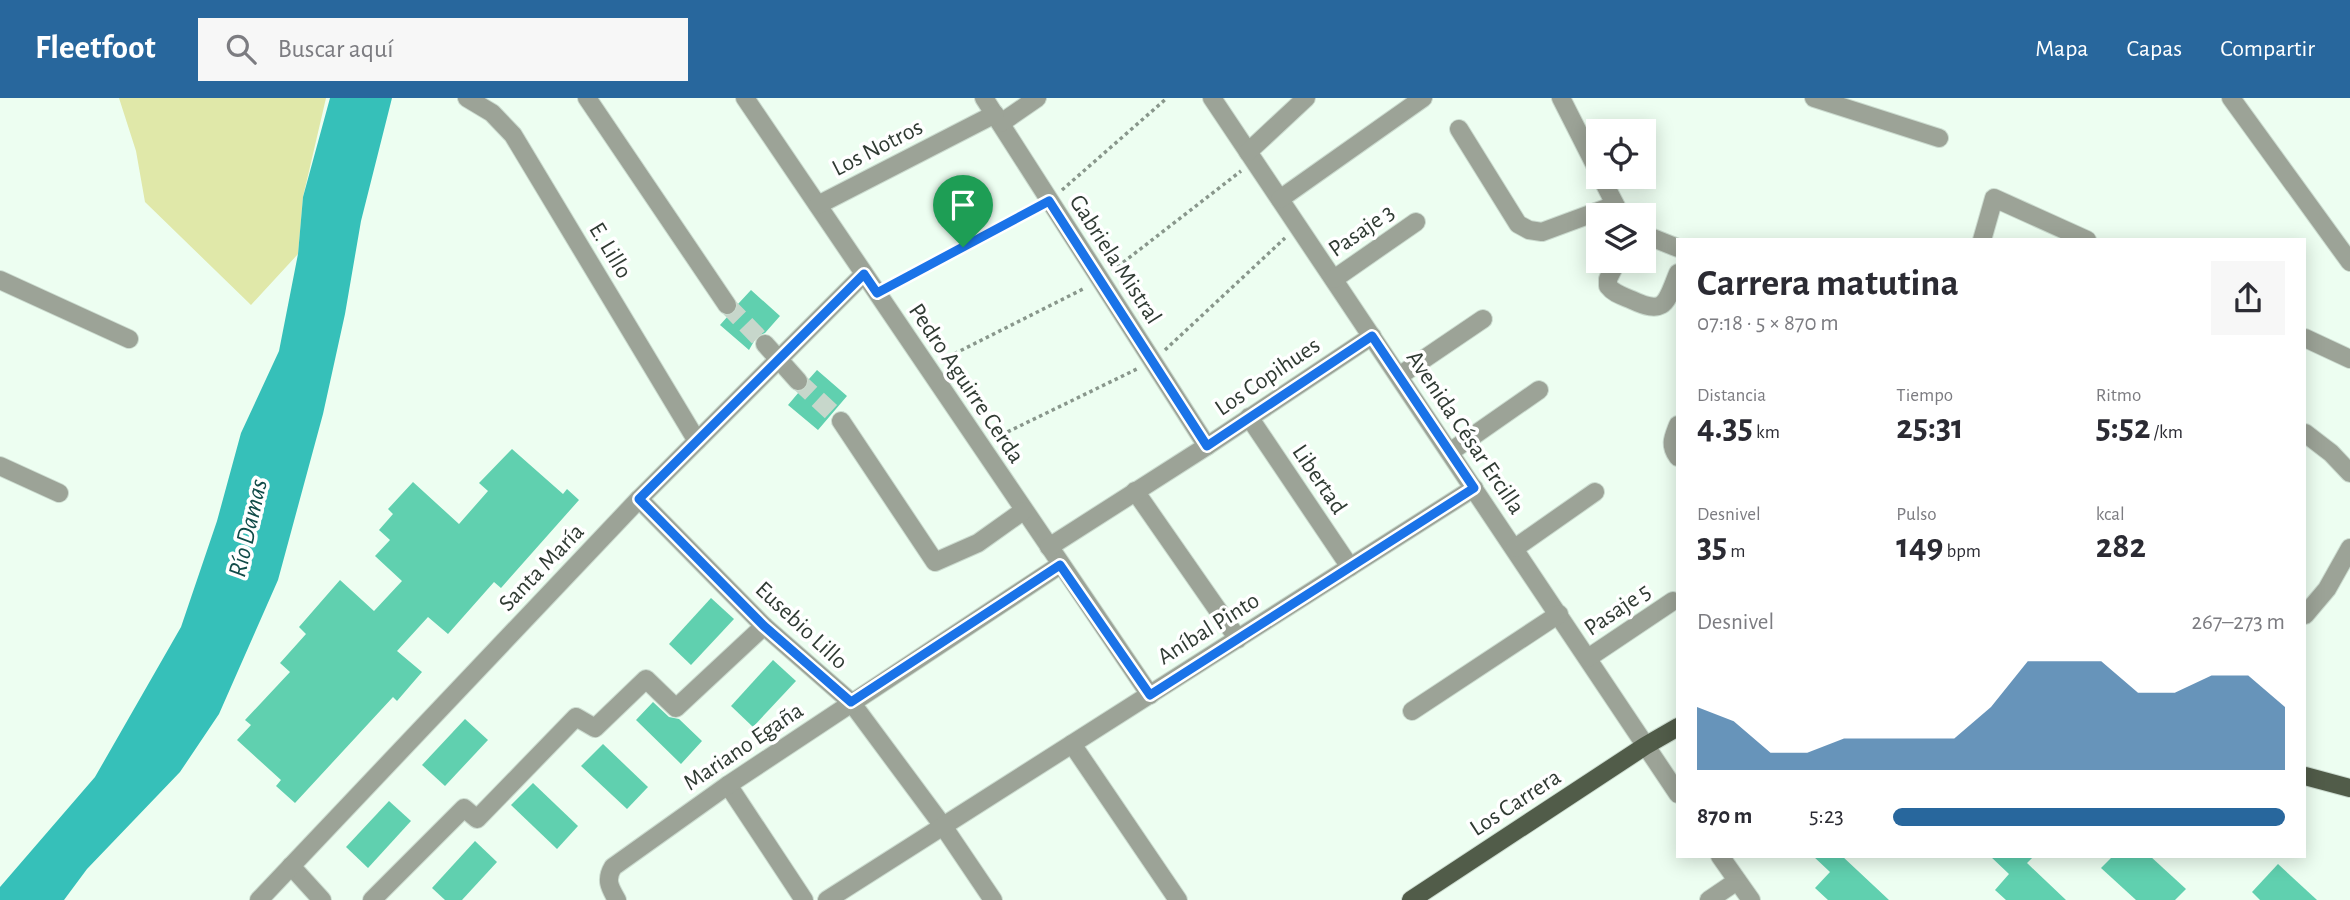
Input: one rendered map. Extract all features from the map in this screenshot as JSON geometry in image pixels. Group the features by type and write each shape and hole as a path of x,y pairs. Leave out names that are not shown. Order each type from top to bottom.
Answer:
{"main road":[{"name":"Los Carrera","path":"1411,900 1676,728"},
{"path":"2306,776 2350,788"}],"street":[{"name":"E. Lillo","path":"467,98 492,113 513,135 697,441"},
{"path":"587,98 727,305"},
{"name":"Gabriela Mistral","path":"984,98 1207,446"},
{"name":"Los Notros","path":"818,205 1037,98"},
{"name":"Avenida César Ercilla","path":"1212,98 1676,791"},
{"path":"1248,152 1306,98"},
{"path":"1280,199 1423,98"},
{"path":"1561,98 1586,147"},
{"path":"2231,98 2350,262"},
{"name":"Pedro Aguirre Cerda","path":"746,99 1150,695"},
{"path":"1820,99 1939,138"},
{"path":"1459,129 1518,224 1528,230 1542,232 1586,219"},
{"path":"1983,238 1994,198 2083,238"},
{"name":"Pasaje 3","path":"1334,279 1416,222"},
{"path":"1656,239 1676,247"},
{"path":"1611,273 1608,286 1612,291 1650,308 1672,304 1676,283"},
{"name":"Santa María","path":"260,900 639,499 864,274"},
{"path":"0,280 129,339"},
{"path":"1399,376 1483,319"},
{"name":"Los Copihues","path":"1049,547 1372,336"},
{"path":"2306,338 2350,359"},
{"path":"765,344 798,381"},
{"path":"1450,452 1539,390"},
{"name":"Libertad","path":"1249,417 1350,568"},
{"path":"841,421 935,562 978,543 1023,511"},
{"path":"1676,430 1671,441 1676,454"},
{"path":"2306,434 2332,453 2350,473"},
{"path":"0,466 59,493"},
{"name":"Aníbal Pinto","path":"827,900 1474,488"},
{"path":"1135,491 1238,639"},
{"path":"1515,548 1595,492"},
{"name":"Eusebio Lillo","path":"639,499 764,626 851,702 943,826 993,900"},
{"path":"2306,614 2327,589 2350,548"},
{"name":"Mariano Egaña","path":"613,893 608,875 613,867 728,785 1060,565"},
{"name":"Pasaje 5","path":"1588,658 1673,601"},
{"path":"1412,711 1559,614"},
{"path":"372,900 464,808 477,819 576,717 595,728 646,679 676,708 764,626"},
{"path":"1072,744 1178,900"},
{"path":"728,785 804,900"},
{"path":"1721,858 1751,900"},
{"path":"291,866 322,900"},
{"path":"1709,900 1737,881"}],"path":[{"path":"877,293 1049,201 1167,98"}],"green space":[{"path":"119,98 326,98 303,197 298,254 251,305 145,202 136,151"}],"water":[{"name":"Río Damas","path":"330,98 392,98 361,221 345,314 323,414 278,580 219,714 180,772 87,869 64,900 0,900 0,887 95,777 181,627 217,521 241,433 279,351 298,254 303,197"}],"building":[{"path":"751,290 780,316 765,333 757,336 749,350 720,325 728,316 734,314 738,304"},
{"path":"817,370 847,396 818,430 788,405 799,392 806,389 809,379"},
{"path":"512,449 563,494 567,489 579,500 501,588 494,582 448,634 428,617 397,651 422,672 397,701 393,697 295,803 276,786 281,780 237,740 251,725 245,720 290,672 280,663 306,634 299,627 340,580 374,611 402,581 375,556 390,540 379,530 393,514 388,509 413,482 459,524 488,491 479,483"},
{"path":"711,598 734,619 691,665 669,644"},
{"path":"773,660 796,681 753,727 731,706"},
{"path":"653,702 669,717 679,719 702,741 681,764 636,720"},
{"path":"465,719 488,740 445,786 422,765"},
{"path":"603,744 648,787 627,809 581,766"},
{"path":"533,783 578,826 557,849 511,805"},
{"path":"389,801 411,821 368,868 346,847"},
{"path":"475,841 497,862 462,900 445,900 432,888"},
{"path":"1815,858 1844,858 1889,900 1828,900 1815,888 1830,872"},
{"path":"1992,858 2032,858 2027,863 2066,900 2006,900 1995,890 2009,874"},
{"path":"2111,858 2152,858 2186,889 2175,900 2136,900 2101,868"},
{"path":"2278,864 2317,900 2260,900 2252,892"}],"tunnel":[{"path":"727,305 765,344"},
{"path":"798,381 841,421"}],"route":[{"path":"1049,201 1207,446 1372,336 1474,488 1150,695 1060,565 851,702 764,626 639,499 864,274 877,293 963,247 1049,201"}]}
